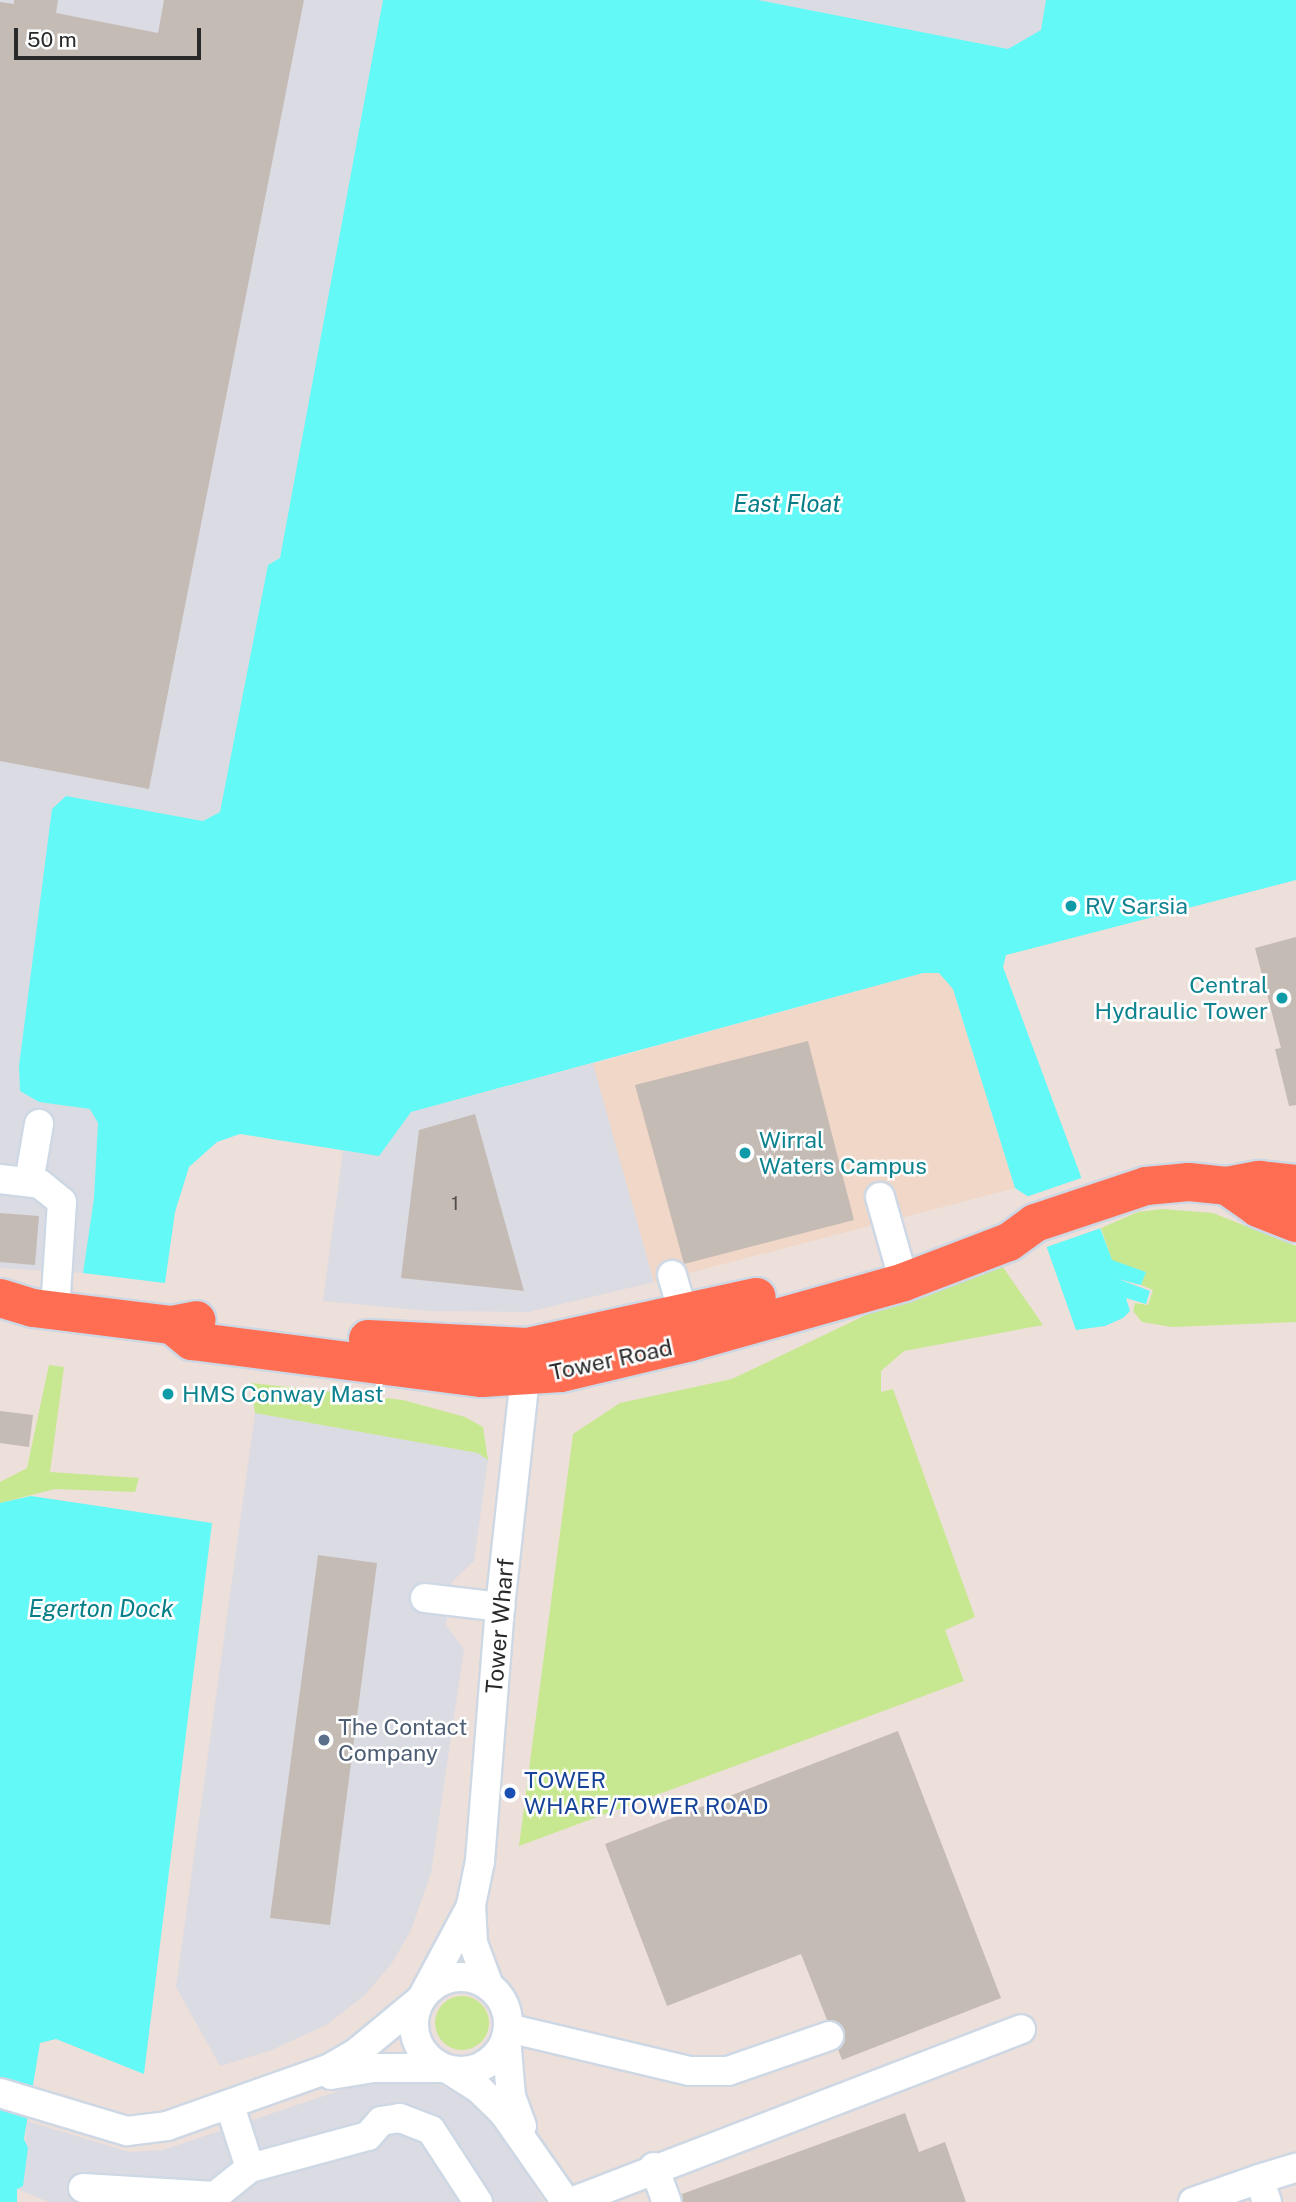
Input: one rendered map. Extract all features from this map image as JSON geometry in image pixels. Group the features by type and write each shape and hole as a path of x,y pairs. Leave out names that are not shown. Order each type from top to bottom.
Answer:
{"highway":[{"name":"Tower Road","path":"22,1308 172,1325 192,1341 482,1378 526,1362 561,1373 688,1329 1009,1242 1035,1223 1092,1203 1169,1182 1227,1186 1259,1180 1296,1184"},
{"path":"1227,1186 1258,1208 1296,1223"}],"street":[{"path":"29,1182 39,1124"},
{"path":"0,1179 40,1184 62,1202 22,1308"},
{"path":"880,1197 900,1270"},
{"path":"672,1275 688,1329"},
{"name":"Tower Wharf","path":"489,1986 472,1943 471,1905 489,1770 500,1607 526,1362"},
{"path":"425,1598 500,1607"},
{"name":"Tower Wharf","path":"423,1996 471,1905"},
{"path":"298,2083 356,2053 423,1996 451,1977 473,1978 489,1986 502,2001 511,2096 531,2148"},
{"path":"423,1996 413,2027 418,2044 446,2069 490,2098 531,2148 569,2202 654,2167 1021,2029"},
{"path":"0,2093 63,2115 127,2131 167,2126 298,2083 373,2068 446,2069 484,2065 507,2032"},
{"path":"507,2032 691,2071 728,2071 829,2036"},
{"path":"230,2106 250,2168"},
{"path":"83,2188 215,2196 250,2168 368,2136 381,2120 400,2118 431,2130 478,2202"},
{"path":"654,2167 667,2202"},
{"path":"1194,2202 1263,2191 1296,2168"}],"shaded area":[{"path":"0,0 383,0 280,558 268,565 220,812 203,821 66,796 19,1066 20,1090 39,1102 90,1109 98,1123 94,1198 83,1273 0,1268"},
{"path":"758,0 1046,0 1041,30 1008,49"},
{"path":"923,973 940,973 953,989 1015,1188 654,1282 593,1064"},
{"path":"594,1063 654,1282 528,1312 429,1311 323,1301 343,1151 379,1155 411,1112"},
{"path":"255,1413 479,1453 488,1460 474,1561 452,1582 446,1625 464,1649 431,1873 411,1930 392,1963 365,1995 328,2024 272,2050 220,2066 176,1987"},
{"path":"386,2075 427,2079 470,2100 499,2131 544,2202 49,2202 17,2189 23,2186 27,2121 129,2152 163,2150"}],"green space":[{"path":"1162,1209 1213,1213 1296,1246 1296,1322 1172,1327 1142,1322 1133,1311 1135,1303 1148,1305 1153,1290 1141,1285 1146,1272 1112,1261 1101,1228 1138,1212"},
{"path":"1000,1263 1043,1325 904,1351 881,1371 881,1392 893,1389 975,1617 945,1630 964,1681 519,1846 573,1434 620,1403 732,1379 891,1303"},
{"path":"49,1365 64,1367 50,1472 139,1478 135,1492 55,1489 0,1503 0,1482 27,1468"},
{"path":"251,1383 403,1400 465,1417 483,1427 488,1460 478,1453 255,1413"},
{"path":"462,1996 481,2004 489,2023 481,2042 462,2050 443,2042 435,2023 443,2004"}],"water":[{"name":"East Float","path":"383,0 758,0 1008,49 1041,30 1046,0 1296,0 1296,880 1006,955 1003,967 1112,1260 1146,1272 1141,1285 1118,1279 1150,1291 1146,1304 1126,1298 1130,1311 1123,1318 1105,1326 1076,1330 1029,1197 1015,1188 953,989 939,973 923,973 411,1112 379,1156 240,1134 217,1142 189,1167 175,1212 165,1283 83,1273 94,1198 98,1123 90,1109 39,1102 20,1091 19,1066 52,809 66,796 203,821 220,812 268,565 280,558"},
{"name":"Egerton Dock","path":"31,1496 212,1523 144,2074 56,2039 40,2043 24,2139 28,2148 23,2186 17,2189 17,2202 0,2202 0,1503"}],"pier":[{"path":"1087,1176 1104,1227 1044,1248 1026,1197"}],"building":[{"path":"14,0 58,0 56,13 158,33 164,0 304,0 149,789 0,761 0,2 14,4"},
{"name":"Central Hydraulic Tower","path":"1296,937 1296,1105 1289,1106 1275,1049 1281,1048 1255,948"},
{"name":"Wirral Waters Campus","path":"808,1041 854,1220 684,1264 635,1085"},
{"path":"475,1114 524,1291 401,1278 419,1130"},
{"path":"0,1213 39,1216 35,1265 0,1262"},
{"path":"0,1411 33,1415 29,1447 0,1443"},
{"name":"The Contact Company","path":"318,1555 377,1563 330,1925 270,1918"},
{"path":"898,1731 1001,1998 842,2060 838,2049 845,2040 844,2030 839,2023 827,2020 801,1954 667,2006 605,1844"},
{"path":"905,2113 919,2152 945,2142 966,2202 683,2202 682,2194"}],"place":[{"name":"RV Sarsia","path":"1071,906"},
{"name":"Central Hydraulic Tower","path":"1282,998"},
{"name":"Wirral Waters Campus","path":"745,1153"},
{"name":"HMS Conway Mast","path":"168,1394"},
{"name":"The Contact Company","path":"324,1740"},
{"name":"TOWER WHARF/TOWER ROAD","path":"510,1793"}]}
